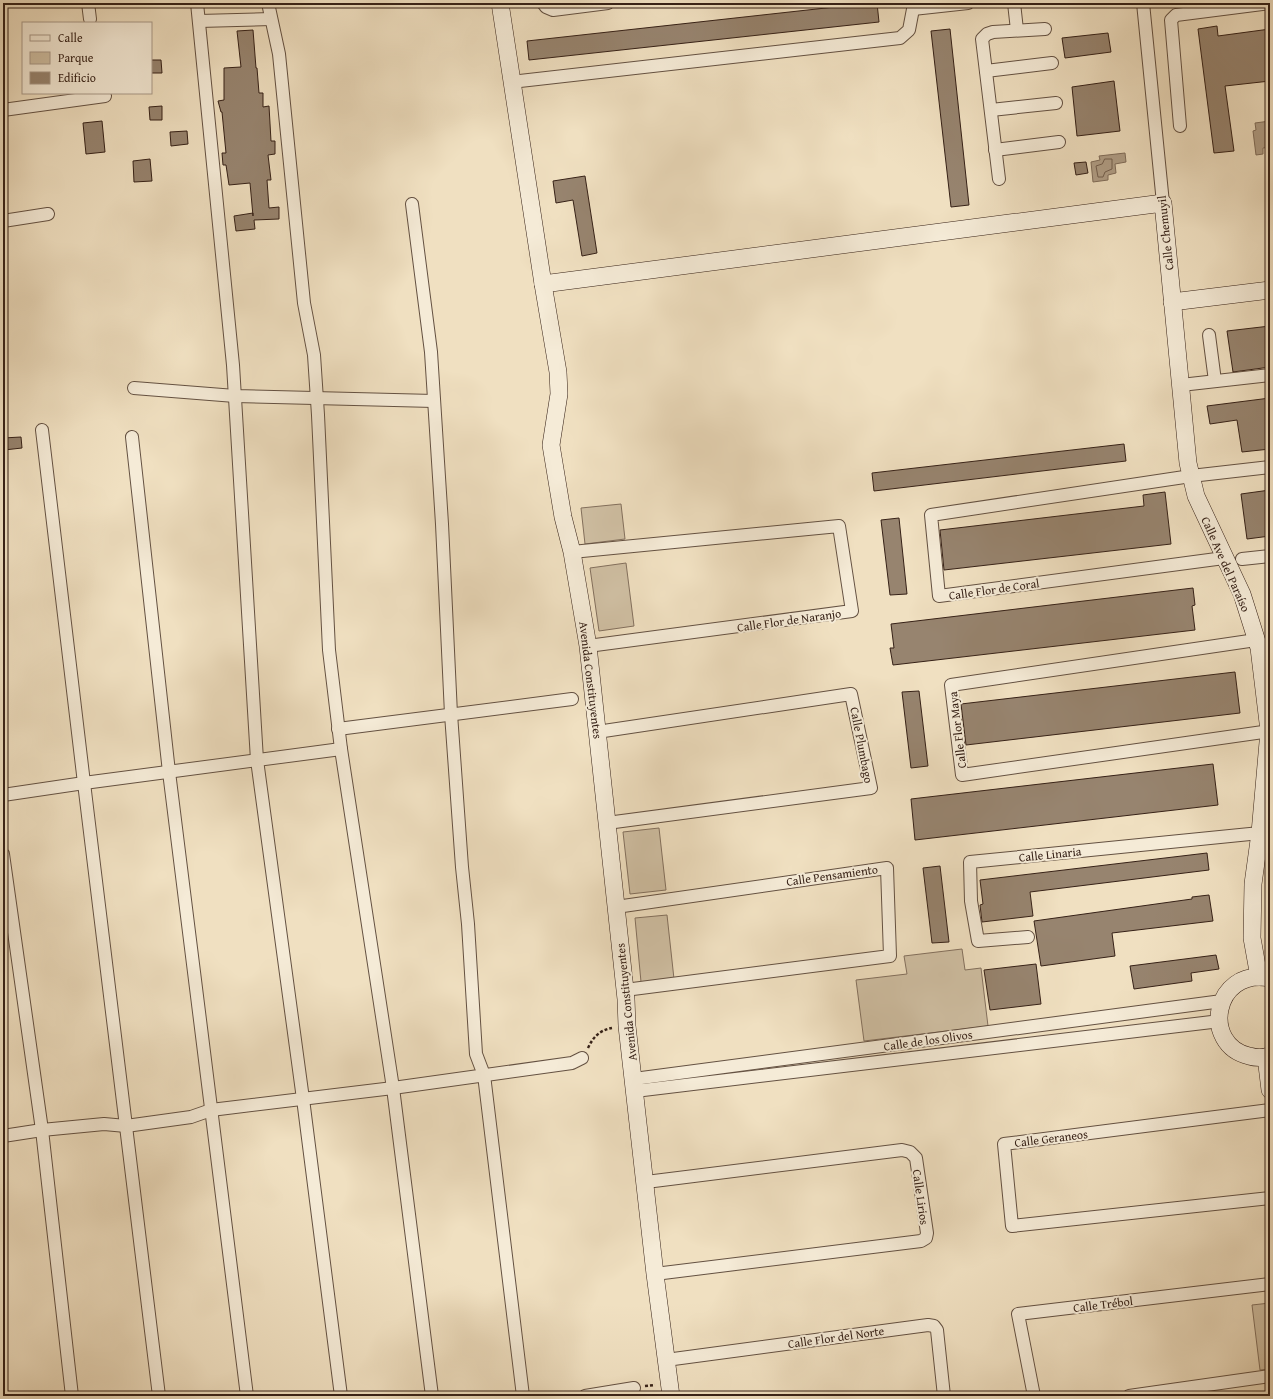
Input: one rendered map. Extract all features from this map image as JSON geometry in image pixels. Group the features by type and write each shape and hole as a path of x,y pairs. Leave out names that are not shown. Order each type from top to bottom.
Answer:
{"main road":[{"name":"Avenida Constituyentes","path":"500,3 511,82 558,372 559,394 551,445 562,517 572,552 588,646 625,990 627,1026 646,1182 655,1274 670,1389"},
{"path":"543,284 1162,203"},
{"name":"Calle Chemuyil","path":"1162,203 1189,469"},
{"path":"1172,302 1270,290"},
{"name":"Calle Ave del Paraíso","path":"1189,469 1196,496 1242,594 1259,648 1269,731 1260,833 1253,884 1252,938 1264,978"},
{"path":"1264,978 1244,979 1232,986 1222,1001 1218,1012 1224,1038 1234,1049 1244,1055 1258,1058 1268,1057 1270,1090"}],"street":[{"path":"88,3 90,19"},
{"path":"197,3 235,396 257,760 303,1099 341,1396"},
{"path":"268,3 280,54 304,304 314,355 329,650 338,729 393,1088 432,1396"},
{"path":"543,3 553,10 582,5 608,3"},
{"path":"511,82 900,38 908,30 913,6 968,3"},
{"path":"1014,3 1017,30"},
{"name":"Calle Chemuyil","path":"1143,3 1162,203"},
{"path":"1180,126 1171,20 1176,15 1264,4"},
{"path":"199,21 271,19"},
{"path":"999,179 982,39 987,34 993,32 1046,28"},
{"path":"986,71 1052,64"},
{"path":"3,110 105,96"},
{"path":"991,110 1056,103"},
{"path":"995,150 1060,142"},
{"path":"412,204 431,352 451,714 462,867 468,924 476,1054 484,1075 523,1396"},
{"path":"3,221 48,214"},
{"path":"1209,336 1215,382"},
{"path":"1181,385 1270,375"},
{"path":"134,388 235,396 434,401"},
{"path":"42,430 159,1396"},
{"path":"132,437 169,772 247,1396"},
{"path":"1189,469 1270,467"},
{"name":"Calle Flor de Coral","path":"1189,469 931,514 939,596 1224,558"},
{"name":"Calle Flor de Naranjo","path":"572,552 839,526 852,612 588,646"},
{"path":"1242,559 1270,556"},
{"name":"Calle Flor Maya","path":"1256,640 951,685 962,775 1269,731"},
{"name":"Calle Plumbago","path":"597,732 851,694 871,788 607,823"},
{"path":"338,729 572,699"},
{"path":"3,795 341,749"},
{"name":"Calle Linaria","path":"1028,937 978,941 971,901 970,862 1260,833"},
{"path":"3,854 42,1130 72,1396"},
{"name":"Calle Pensamiento","path":"616,907 887,868 890,956 625,990"},
{"name":"Calle de los Olivos","path":"634,1085 1222,1001"},
{"name":"Calle de los Olivos","path":"634,1085 1220,1021"},
{"path":"3,1136 42,1130 104,1124 126,1126 191,1117 211,1110 393,1088 572,1063 582,1058"},
{"name":"Calle Geraneos","path":"1270,1110 1004,1144 1012,1226 1270,1198"},
{"name":"Calle Lirios","path":"646,1182 902,1150 910,1152 916,1158 926,1233 926,1238 921,1241 655,1274"},
{"name":"Calle Trébol","path":"1034,1396 1018,1314 1270,1284"},
{"name":"Calle Flor del Norte","path":"666,1360 928,1325 934,1326 937,1330 944,1396"},
{"path":"1129,1396 1270,1376"},
{"path":"585,1396 634,1388"}],"path":[{"path":"582,1058 593,1038 605,1029 627,1026"},
{"path":"634,1388 670,1389"}],"green space":[{"path":"621,504 625,539 585,544 581,508"},
{"path":"626,563 634,626 599,631 590,568"},
{"path":"659,828 666,890 630,894 623,832"},
{"path":"667,915 674,979 641,982 635,918"},
{"path":"962,949 965,970 981,968 988,1026 864,1041 856,980 907,974 904,956"},
{"path":"1270,1303 1270,1369 1260,1370 1252,1305"}],"water":[{"path":"1270,121 1270,147 1263,148 1263,154 1256,155 1253,131 1256,130 1255,123"},
{"path":"1125,153 1126,162 1115,164 1116,173 1108,175 1108,180 1093,182 1091,162 1100,160 1099,156"}],"building":[{"path":"877,3 879,22 529,60 527,41"},
{"path":"1217,26 1218,36 1270,29 1270,81 1225,86 1234,151 1214,153 1198,29"},
{"path":"950,29 969,205 951,207 931,31"},
{"path":"253,30 259,93 263,93 263,107 269,106 271,141 275,141 275,154 268,155 271,180 267,180 269,208 279,207 279,219 254,220 255,229 236,231 234,216 253,213 250,183 229,185 226,165 223,165 222,153 226,153 222,112 218,101 224,100 224,68 241,67 237,31"},
{"path":"1108,33 1111,52 1065,58 1062,38"},
{"path":"152,60 161,60 162,73 152,73"},
{"path":"1114,81 1120,131 1077,136 1072,87"},
{"path":"162,106 162,120 150,120 149,107"},
{"path":"102,121 105,152 86,154 83,123"},
{"path":"187,131 188,144 171,146 170,132"},
{"path":"150,159 152,181 134,182 133,161"},
{"path":"1086,162 1088,173 1076,175 1074,163"},
{"path":"585,176 597,253 582,256 573,200 556,203 553,181"},
{"path":"1270,326 1270,367 1233,372 1227,331"},
{"path":"1270,398 1270,449 1242,452 1237,420 1210,424 1207,406"},
{"path":"21,437 22,448 4,450 3,438"},
{"path":"1124,444 1126,461 874,491 872,473"},
{"path":"1270,490 1270,536 1247,539 1241,494"},
{"path":"1165,492 1171,544 944,570 940,530 1144,506 1143,495"},
{"path":"899,518 907,594 890,595 881,520"},
{"path":"1193,588 1195,605 1192,606 1195,630 893,665 890,648 894,648 891,624"},
{"path":"1235,672 1240,713 966,745 961,704"},
{"path":"919,691 928,766 911,768 902,692"},
{"path":"1213,764 1218,805 915,840 911,799"},
{"path":"1207,853 1209,870 1030,892 1033,916 982,922 980,905 983,904 980,880"},
{"path":"940,866 949,942 932,943 923,868"},
{"path":"1209,895 1213,921 1112,933 1115,956 1041,966 1034,921 1192,899 1192,897"},
{"path":"1216,955 1219,969 1191,973 1192,981 1134,989 1130,966"},
{"path":"1036,964 1041,1004 990,1010 984,970"}]}
